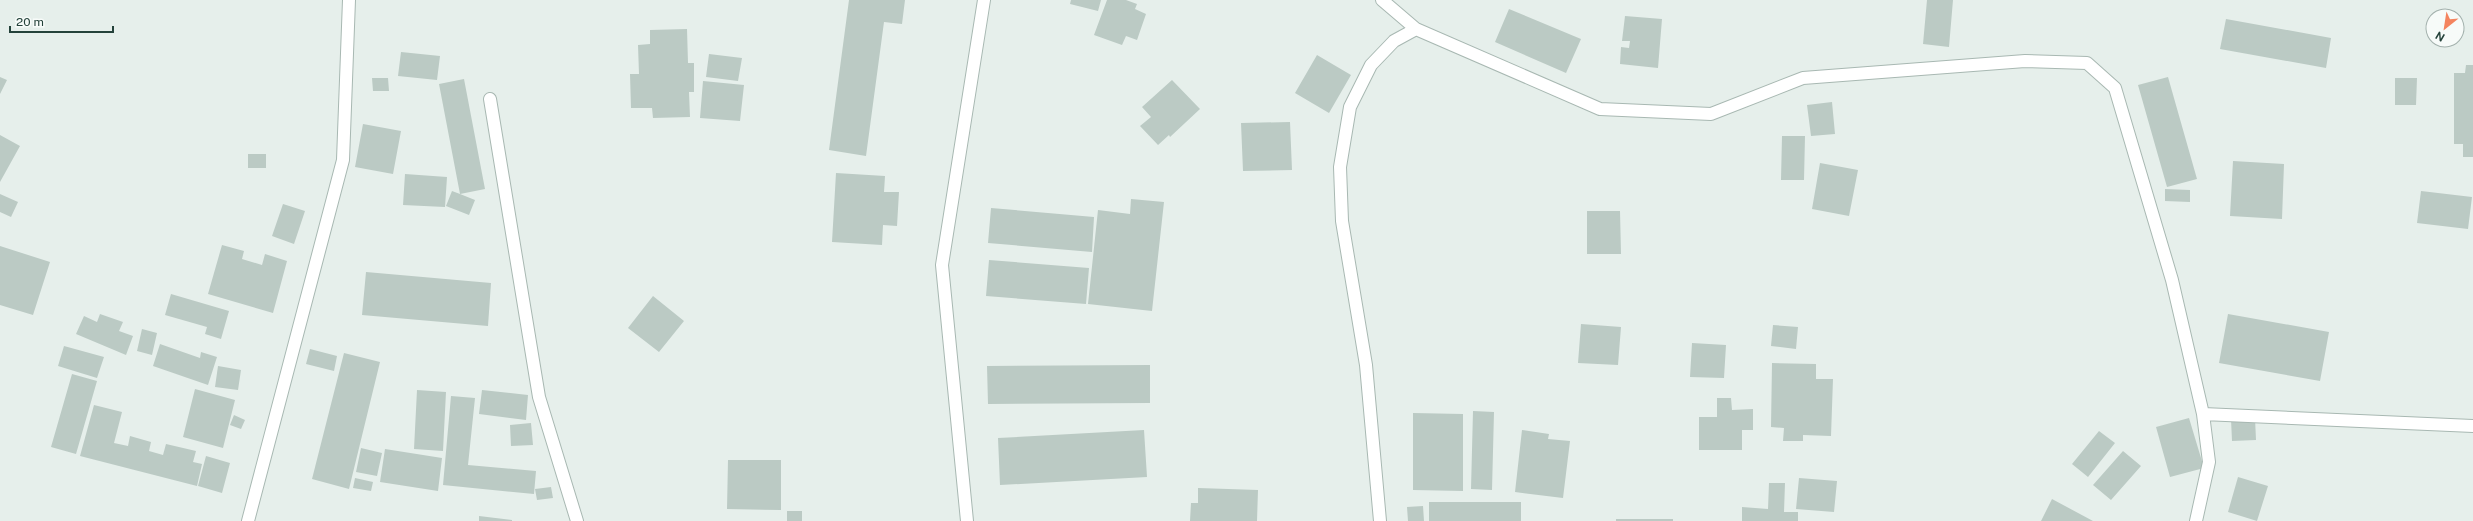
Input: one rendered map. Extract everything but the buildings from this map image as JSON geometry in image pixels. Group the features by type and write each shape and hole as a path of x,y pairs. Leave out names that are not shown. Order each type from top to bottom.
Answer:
{"street":[{"path":"248,521 343,160 349,0"},
{"path":"967,521 942,266 984,0"},
{"path":"1382,0 1416,29 1600,109 1712,114 1803,78 2025,61 2087,63 2115,88 2172,280 2203,414 2208,462 2196,521"},
{"path":"1380,521 1366,365 1342,221 1340,167 1350,107 1371,65 1394,41 1416,29"},
{"path":"490,99 539,397 577,521"},
{"path":"2203,414 2473,426"}]}
